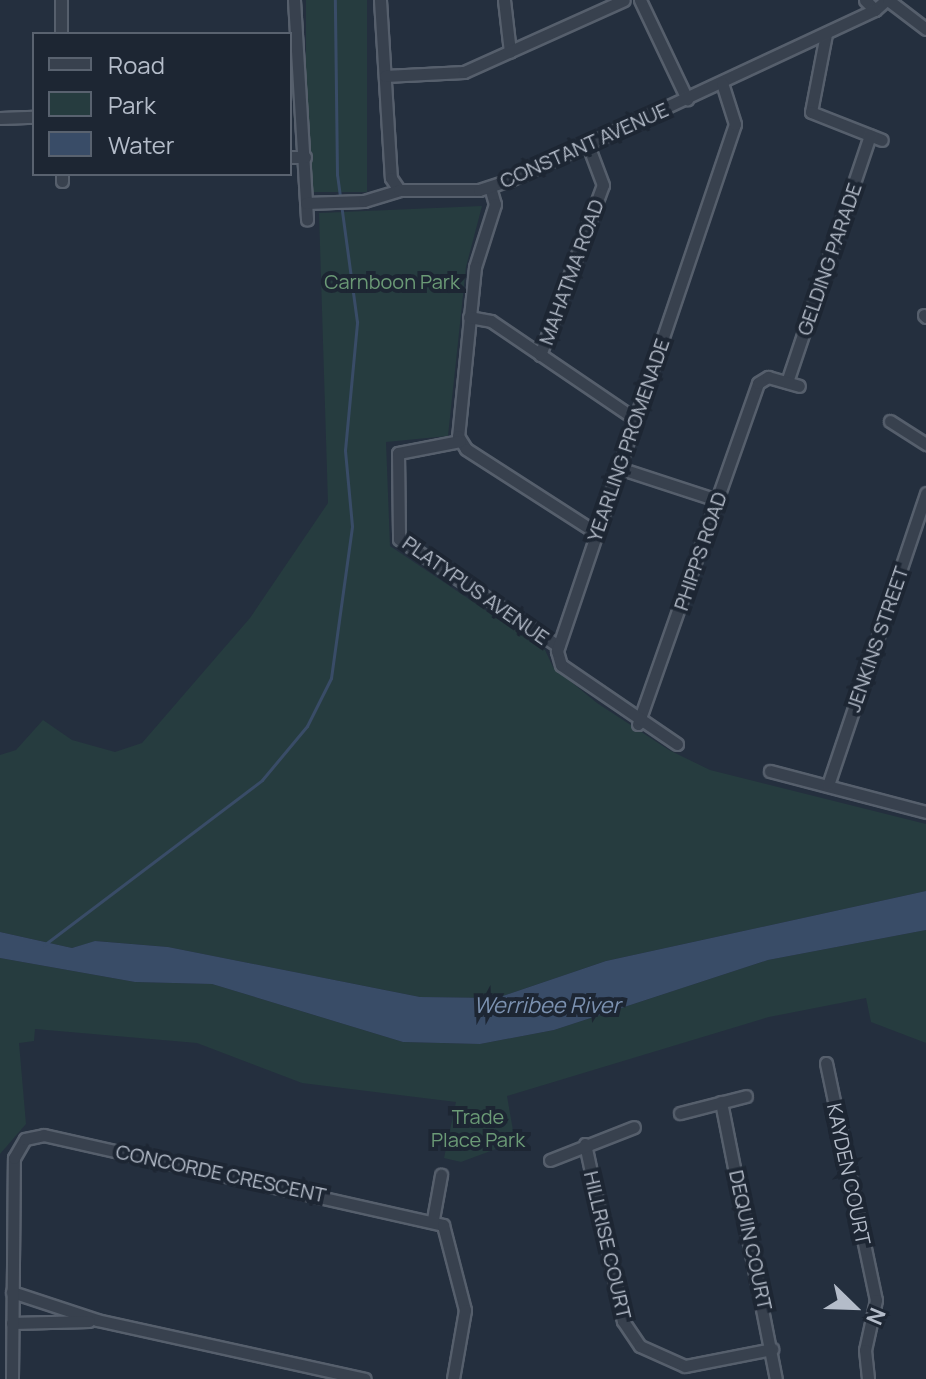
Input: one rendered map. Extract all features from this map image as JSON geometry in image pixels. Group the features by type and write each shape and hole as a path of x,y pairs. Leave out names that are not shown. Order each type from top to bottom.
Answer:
{"street":[{"path":"61,0 61,32"},
{"path":"294,0 294,60 305,157 307,220"},
{"path":"380,0 391,178 399,190"},
{"path":"504,0 510,52"},
{"path":"385,76 454,74 624,0"},
{"path":"640,0 687,99"},
{"path":"873,3 926,29"},
{"name":"CONSTANT AVENUE","path":"306,203 379,199 399,190 490,187 848,25 873,3"},
{"name":"GELDING PARADE","path":"763,378 793,384 876,138 811,112 826,34"},
{"name":"YEARLING PROMENADE","path":"558,646 735,124 722,83"},
{"path":"0,118 32,117"},
{"name":"MAHATMA ROAD","path":"540,355 603,185 588,145"},
{"path":"292,157 305,157"},
{"path":"490,187 494,211 475,267 460,441 597,533"},
{"path":"469,317 491,321 635,419"},
{"name":"PHIPPS ROAD","path":"638,724 763,378"},
{"path":"890,421 926,444"},
{"name":"PLATYPUS AVENUE","path":"460,441 398,453 399,539 558,646"},
{"path":"619,468 717,500"},
{"name":"JENKINS STREET","path":"828,785 926,493"},
{"path":"558,646 561,665 638,724 677,744"},
{"path":"770,771 926,812"},
{"name":"KAYDEN COURT","path":"826,1063 876,1300 865,1350 868,1379"},
{"path":"680,1113 746,1096"},
{"name":"DEQUIN COURT","path":"721,1102 776,1379"},
{"name":"HILLRISE COURT","path":"550,1160 634,1127"},
{"name":"CONCORDE CRESCENT","path":"12,1379 14,1158 34,1135 433,1219"},
{"name":"HILLRISE COURT","path":"585,1144 623,1321 636,1342 685,1366 772,1349"},
{"path":"441,1175 433,1219 450,1234 465,1310 453,1379"},
{"path":"12,1292 97,1320 365,1379"},
{"path":"12,1323 97,1320"}],"green space":[{"path":"306,0 367,0 367,192 306,192"},
{"name":"Carnboon Park","path":"482,206 466,267 448,436 386,442 390,546 545,650 553,667 597,703 669,750 710,770 926,824 926,891 606,961 497,998 420,997 168,947 96,941 72,948 0,932 0,755 16,750 43,720 72,740 115,752 142,743 250,618 328,503 319,213"},
{"name":"Trade Place Park","path":"926,930 926,1043 871,1022 866,998 769,1017 507,1096 515,1142 461,1162 444,1158 456,1102 302,1083 197,1043 35,1029 34,1041 19,1043 26,1124 0,1154 0,958 135,982 212,984 403,1042 480,1044 554,1030 768,960"}],"water":[{"name":"Werribee River","path":"926,891 926,930 768,960 554,1030 480,1044 403,1042 212,984 135,982 0,958 0,932 72,948 95,941 168,947 420,997 497,998 606,961"}],"waterway":[{"path":"44,945 262,780 307,726 331,678 352,526 345,450 357,322 337,175 335,0"}]}
